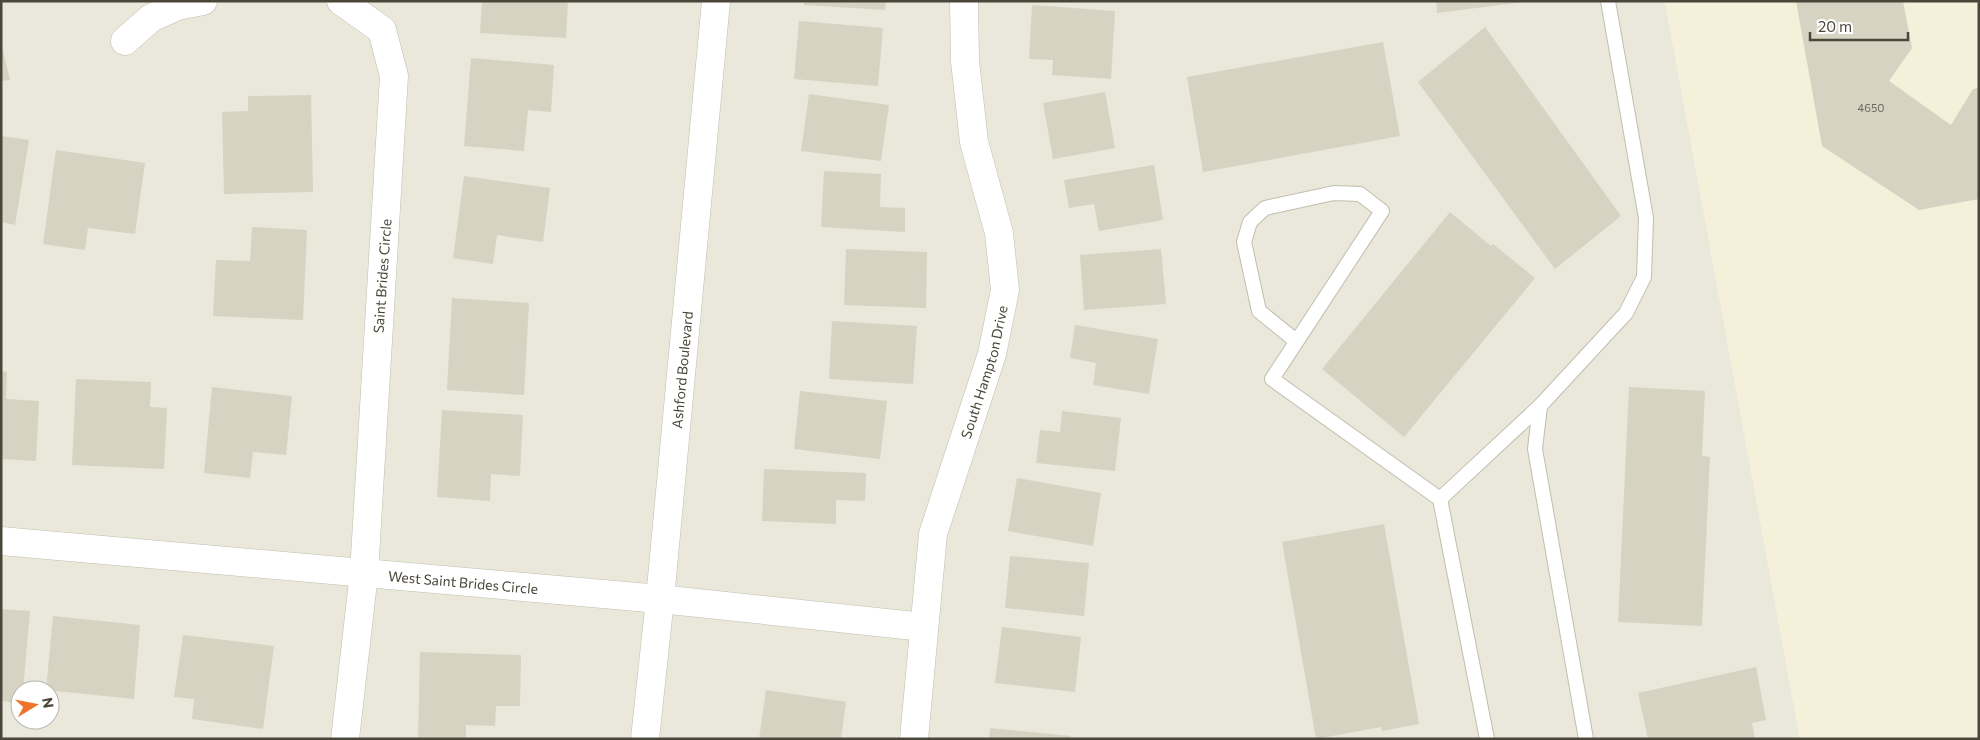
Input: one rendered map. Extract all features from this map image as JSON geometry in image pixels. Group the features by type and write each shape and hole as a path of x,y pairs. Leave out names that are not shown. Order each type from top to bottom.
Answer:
{"street":[{"path":"125,41 151,18 177,6 203,1"},
{"name":"Saint Brides Circle","path":"342,1 382,30 394,76 364,573 345,739"},
{"name":"Ashford Boulevard","path":"645,739 660,599 716,1"},
{"name":"South Hampton Drive","path":"914,739 933,534 992,354 1005,290 999,233 974,142 964,61 964,1"},
{"name":"West Saint Brides Circle","path":"1,541 660,599 924,627"}],"lane":[{"path":"1440,498 1540,406 1626,313 1644,277 1646,218 1608,1"},
{"path":"1296,341 1260,311 1244,242 1250,222 1265,208 1334,193 1360,194 1382,211 1272,379 1440,498 1487,739"},
{"path":"1540,406 1535,449 1586,739"}],"shaded area":[{"path":"1,1 1665,1 1800,739 1,739"},
{"path":"1665,1 1979,1 1979,739 1800,739"}],"building":[{"path":"482,1 568,1 566,38 480,33"},
{"path":"804,1 886,1 885,10 804,5"},
{"path":"1436,1 1524,1 1524,2 1437,13"},
{"path":"1796,1 1903,1 1912,48 1889,81 1951,125 1973,89 1979,88 1979,199 1919,210 1822,146"},
{"path":"1032,5 1115,11 1111,79 1052,75 1053,60 1029,59"},
{"path":"799,21 883,28 878,86 794,79"},
{"path":"1485,27 1621,216 1555,269 1418,82"},
{"path":"1,42 10,80 1,81"},
{"path":"1383,42 1400,136 1203,172 1187,77"},
{"path":"471,58 554,65 551,112 528,110 524,151 464,146"},
{"path":"1105,92 1115,148 1053,159 1043,103"},
{"path":"809,94 889,105 881,161 801,151"},
{"path":"311,95 313,192 224,194 222,112 248,111 248,96"},
{"path":"1,136 29,140 15,225 1,222"},
{"path":"56,150 145,163 135,234 88,228 85,250 43,244"},
{"path":"1154,165 1163,220 1099,231 1094,204 1069,208 1064,180"},
{"path":"824,171 881,174 880,207 905,208 905,232 821,227"},
{"path":"464,176 550,188 543,242 497,235 493,264 453,258"},
{"path":"1450,212 1491,246 1493,244 1535,278 1404,437 1322,369"},
{"path":"252,227 307,230 303,320 213,316 216,260 250,261"},
{"path":"846,249 927,252 926,308 844,305"},
{"path":"1161,249 1166,304 1084,310 1080,255"},
{"path":"452,298 529,303 524,395 447,390"},
{"path":"832,321 917,326 913,384 829,379"},
{"path":"1075,325 1158,339 1149,394 1093,385 1096,363 1070,358"},
{"path":"1,371 7,372 6,399 39,401 36,461 1,459"},
{"path":"76,379 151,382 150,407 167,408 164,469 72,465"},
{"path":"212,387 292,396 286,455 253,452 250,478 204,473"},
{"path":"1629,387 1705,391 1702,456 1710,457 1702,626 1618,622"},
{"path":"800,391 887,401 880,459 794,449"},
{"path":"442,410 523,415 520,476 491,474 490,501 437,497"},
{"path":"1062,411 1121,418 1115,471 1036,463 1040,430 1060,432"},
{"path":"764,469 866,473 865,501 836,500 836,524 762,521"},
{"path":"1017,478 1101,493 1093,546 1008,531"},
{"path":"1384,524 1419,724 1382,731 1381,727 1316,739 1282,542"},
{"path":"1010,556 1089,563 1084,616 1005,608"},
{"path":"1,609 30,611 24,680 10,680 10,702 1,701"},
{"path":"53,616 140,625 134,699 60,691 60,680 47,680"},
{"path":"1002,627 1081,637 1075,692 995,683"},
{"path":"183,635 274,646 263,729 192,719 194,699 174,697"},
{"path":"420,652 521,655 520,706 496,706 495,726 466,725 466,739 418,739"},
{"path":"1756,667 1766,720 1752,723 1755,739 1648,739 1638,693"},
{"path":"766,690 846,702 841,739 759,739"},
{"path":"990,728 1071,736 1071,739 989,739"}]}
